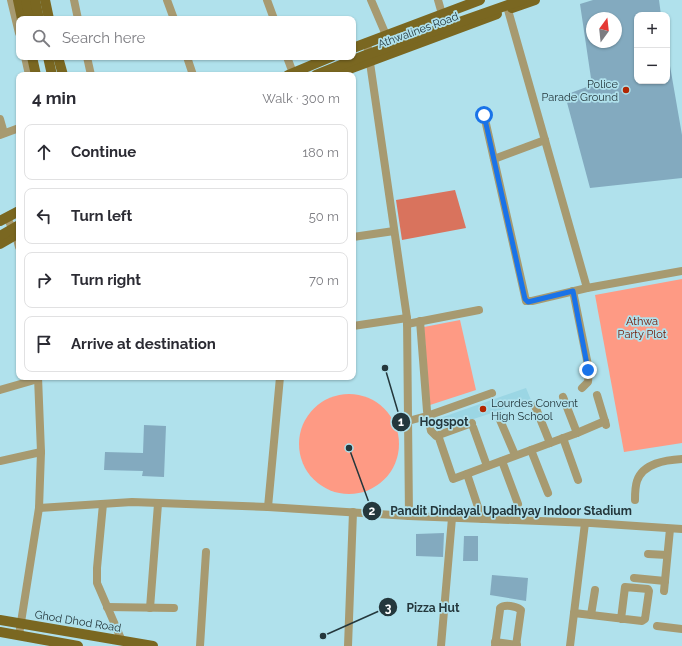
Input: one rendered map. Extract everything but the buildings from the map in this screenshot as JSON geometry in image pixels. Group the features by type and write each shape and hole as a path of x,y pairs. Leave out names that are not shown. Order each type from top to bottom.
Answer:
{"main road":[{"path":"18,0 21,16"},
{"path":"26,0 29,16"},
{"path":"35,0 39,16"},
{"path":"45,0 48,16"},
{"name":"Athwalines Road","path":"356,47 480,0"},
{"path":"356,59 522,0"},
{"name":"Athwalines Road","path":"341,72 535,0"},
{"path":"33,60 35,72"},
{"path":"40,60 42,72"},
{"path":"49,60 51,72"},
{"path":"59,60 61,72"},
{"path":"295,72 324,60"},
{"path":"324,72 354,60"},
{"path":"3,220 16,213"},
{"path":"0,236 16,232"},
{"path":"0,244 16,232"},
{"name":"Ghod Dhod Road","path":"0,620 153,646"},
{"path":"0,632 19,635 46,643 78,646"}],"street":[{"path":"11,0 16,21"},
{"path":"74,0 77,16"},
{"path":"167,0 173,16"},
{"path":"267,0 273,16"},
{"path":"372,0 386,35"},
{"path":"438,0 442,14"},
{"path":"508,10 587,288"},
{"path":"367,42 407,321 409,516"},
{"path":"26,60 28,72"},
{"path":"88,60 90,72"},
{"path":"188,60 192,72"},
{"path":"288,60 290,72"},
{"path":"484,115 526,301 532,301 587,288 682,271"},
{"path":"0,120 2,134 16,129"},
{"path":"494,159 545,140"},
{"path":"3,220 16,230"},
{"path":"356,236 394,230"},
{"path":"573,291 589,375 588,382 582,388"},
{"path":"356,326 420,321 479,310"},
{"path":"420,321 427,416 431,431 436,436 472,425 487,466"},
{"path":"0,390 32,380"},
{"path":"19,635 39,508 41,452 38,380"},
{"path":"268,507 280,380"},
{"path":"408,421 427,416 492,393"},
{"path":"439,438 453,479 515,455 606,424 597,395"},
{"path":"563,397 577,433"},
{"path":"535,406 550,443"},
{"path":"500,420 515,455"},
{"path":"563,438 578,480"},
{"path":"531,450 548,493"},
{"path":"0,460 41,452"},
{"path":"635,500 638,479 644,470 660,461 682,459"},
{"path":"502,461 518,504"},
{"path":"467,474 482,519"},
{"path":"39,508 132,502 268,507 409,516 585,523 682,529"},
{"path":"103,504 97,576 99,589 122,641"},
{"path":"150,608 158,504"},
{"path":"348,646 353,512"},
{"path":"441,646 452,518"},
{"path":"570,646 585,523"},
{"path":"664,591 670,528"},
{"path":"200,646 206,552"},
{"path":"648,554 667,555"},
{"path":"634,578 665,581"},
{"path":"574,613 621,619 644,621 649,591 648,589 625,587 621,619"},
{"path":"591,615 595,590"},
{"path":"504,606 520,608 521,613 517,646 495,644 500,608 504,606"},
{"path":"107,607 174,608"},
{"path":"657,626 682,629"}],"shaded area":[{"path":"455,190 466,228 402,240 396,200"},
{"name":"Lourdes Convent High School","path":"526,388 531,400 440,430 437,419"}],"green space":[{"name":"Athwa Party Plot","path":"682,279 682,443 624,452 595,295"},
{"path":"460,320 476,390 430,405 424,327"},
{"path":"349,394 368,397 385,408 396,425 399,444 396,463 385,480 368,491 349,494 330,491 313,480 302,463 299,444 302,425 313,408 330,397"}],"place":[{"name":"Police Parade Ground","path":"626,90"},
{"name":"Hogspot","path":"385,368"},
{"name":"Lourdes Convent High School","path":"483,409"},
{"name":"Pandit Dindayal Upadhyay Indoor Stadium","path":"349,448"},
{"name":"Pizza Hut","path":"323,636"}],"route":[{"path":"484,115 525,299 528,302 573,291 588,370"}]}
